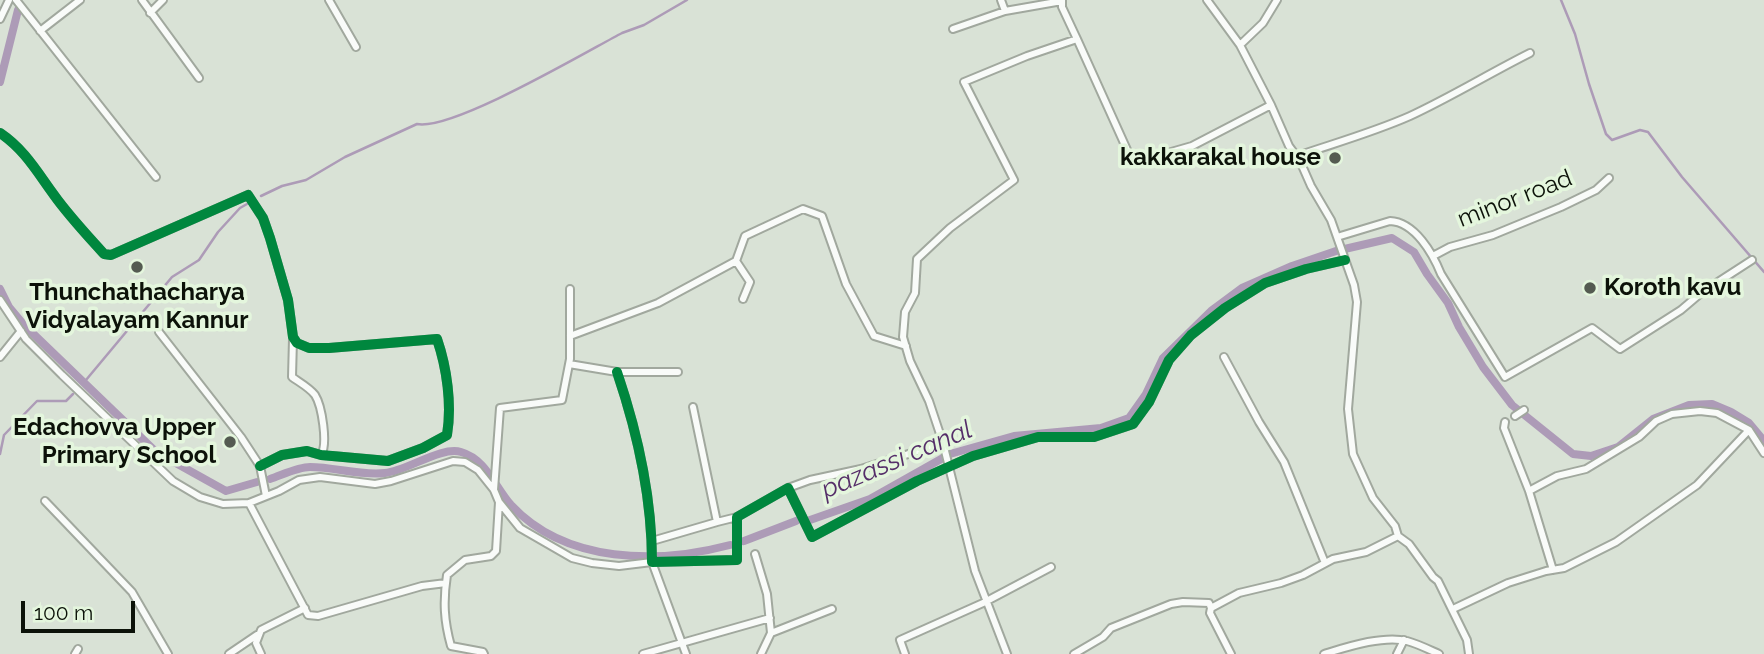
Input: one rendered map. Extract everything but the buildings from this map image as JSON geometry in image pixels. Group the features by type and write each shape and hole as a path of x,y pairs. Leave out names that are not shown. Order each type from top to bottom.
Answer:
{"street":[{"path":"0,19 9,0"},
{"path":"16,0 156,177"},
{"path":"40,31 80,0"},
{"path":"142,0 199,78"},
{"path":"150,13 163,0"},
{"path":"329,0 356,47"},
{"path":"1000,0 1005,11"},
{"path":"1208,0 1240,44 1337,237 1354,285 1357,302 1348,409 1353,454 1373,498 1395,526 1398,536 1409,544 1438,581 1467,640 1469,654"},
{"path":"1240,44 1264,23 1277,0"},
{"path":"953,29 1005,11 1062,1 1062,7 1133,163 1192,146 1271,105"},
{"path":"1007,654 975,572 944,446 903,337 905,312 915,293 917,259 950,228 1014,180 964,82 1077,39"},
{"path":"1297,156 1408,117 1530,52"},
{"path":"0,133 31,160 54,196 104,254 111,255 248,195 263,218 288,300 293,337 292,377 315,395 325,434 321,455"},
{"name":"minor road","path":"1433,256 1561,207 1596,190 1609,178"},
{"path":"570,336 658,303 736,261 745,236 803,209 822,216 846,284 874,336 906,346"},
{"path":"1337,237 1390,221 1399,222 1423,242 1433,256 1441,274 1505,377 1592,328 1619,349 1751,261"},
{"path":"788,488 812,537 948,466 1003,446 1038,437 1094,437 1133,424 1149,402 1169,360 1191,335 1225,308 1265,283 1343,253"},
{"path":"736,261 750,282 743,299"},
{"path":"494,490 500,408 562,400 569,364 570,289"},
{"path":"0,300 21,331 62,375 173,481 187,490 223,504 248,503 299,480 320,477 375,484 453,461 465,462 478,470 520,527 572,558 592,564 619,566 652,561 737,560 737,517"},
{"path":"0,357 21,331"},
{"path":"159,332 241,437 260,466 266,496"},
{"path":"260,466 282,455 306,451 321,455 388,461 423,448 447,435 449,421 437,339 309,348 297,343 293,337"},
{"path":"1224,357 1284,462 1325,563"},
{"path":"569,364 617,372 678,372"},
{"path":"617,372 641,452 652,561 686,654"},
{"path":"693,407 717,522"},
{"path":"1515,416 1524,410"},
{"path":"1529,491 1557,476 1586,469 1639,437 1656,421 1672,414 1700,411 1717,414 1749,429 1764,453"},
{"path":"1505,422 1504,428 1529,491 1553,570"},
{"path":"1453,609 1508,583 1564,568 1600,551 1657,515 1697,485 1749,429"},
{"path":"652,541 737,517 788,488 810,480 944,446"},
{"path":"45,501 132,592 168,654"},
{"path":"484,654 451,646 444,622 443,602 447,575 465,560 491,556 496,551 499,502"},
{"path":"248,503 308,615 318,616 422,586 446,583"},
{"path":"1211,608 1229,597 1281,583 1344,555 1366,552 1389,543 1398,536"},
{"path":"755,554 768,594 771,633 761,654"},
{"path":"905,654 900,640 988,601 1051,567"},
{"path":"1074,654 1103,637 1111,628 1176,602 1209,603 1210,613 1231,654"},
{"path":"229,654 261,630 304,608"},
{"path":"771,633 832,610"},
{"path":"643,654 769,618"},
{"path":"257,635 256,643 261,654"},
{"path":"1324,654 1380,640 1404,640 1439,654"},
{"path":"1397,654 1404,640"}],"waterway":[{"path":"261,196 282,186 306,180 345,157 417,124 434,123 487,104 622,33 644,25 687,0"},
{"path":"1561,0 1575,34 1606,134 1612,140 1640,130 1648,132 1682,177 1764,272"},
{"name":"pazassi canal","path":"0,82 18,10"},
{"path":"86,380 172,277 199,260 218,232 247,204"},
{"name":"pazassi canal","path":"810,520 870,499 950,454 1014,436 1101,428 1129,418 1146,394 1163,358 1211,311 1242,288 1292,266 1336,251 1392,238 1414,252 1448,303 1483,367 1512,405 1573,454 1591,456 1618,447 1653,419 1689,405 1712,404 1731,412 1749,423 1764,441"},
{"name":"pazassi canal","path":"0,289 9,307 24,325 156,452 226,491 257,482"},
{"path":"0,454 4,435 37,401 66,401 73,394"},
{"name":"pazassi canal","path":"270,479 310,467 385,473 444,452 461,452 484,467 511,505 533,524 558,539 585,549 644,556 673,555 730,545"},
{"name":"pazassi canal","path":"744,541 796,521"}],"cycle path":[{"path":"0,133 24,154 66,210 104,254 111,255 248,195 263,218 270,238 288,300 293,337 297,343 309,348 329,348 437,339 448,387 447,435 423,448 388,461 321,455 307,451 282,455 260,466"},
{"path":"617,372 642,466 652,562 737,560 737,517 788,488 812,537 917,481 973,456 1038,437 1094,437 1133,424 1149,402 1169,360 1191,335 1225,308 1265,283 1306,269 1345,260"}],"place":[{"name":"kakkarakal house","path":"1335,158"},
{"name":"Thunchathacharya Vidyalayam Kannur","path":"137,267"},
{"name":"Koroth kavu","path":"1590,288"},
{"name":"Edachovva Upper Primary School","path":"230,442"}]}
